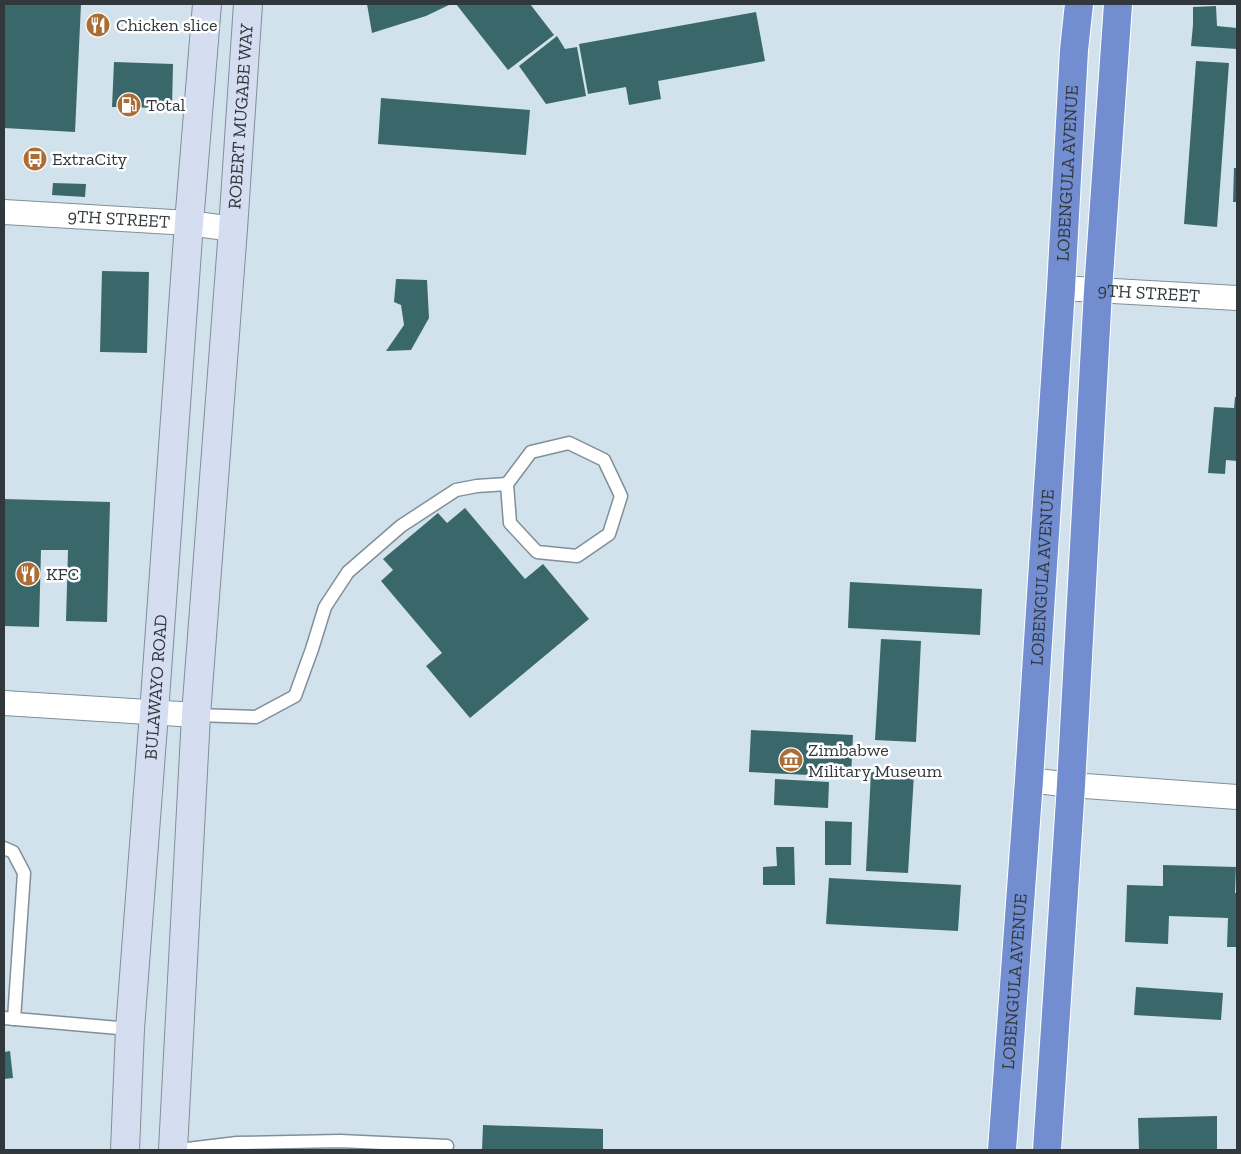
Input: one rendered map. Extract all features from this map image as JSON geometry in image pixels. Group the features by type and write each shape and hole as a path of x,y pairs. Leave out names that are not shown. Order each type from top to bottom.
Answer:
{"highway":[{"name":"LOBENGULA AVENUE","path":"1002,1150 1029,780 1061,288 1074,50 1079,4"},
{"path":"1047,1150 1071,785 1098,291 1118,4"}],"street":[{"path":"189,223 208,4"},
{"name":"ROBERT MUGABE WAY","path":"233,229 248,4"},
{"name":"9TH STREET","path":"4,212 189,223 233,229"},
{"name":"BULAWAYO ROAD","path":"124,1150 130,1029 189,223"},
{"path":"174,1150 196,715 233,229"},
{"name":"9TH STREET","path":"1061,288 1237,298"},
{"path":"4,704 196,715"},
{"path":"1029,780 1071,785 1237,797"}],"lane":[{"path":"196,715 256,717 294,696 312,649 325,607 348,572 402,526 456,490 477,486 507,484 531,452 569,443 604,460 621,496 610,534 576,556 537,552 510,524 507,484"},
{"path":"4,848 13,852 24,873 9,1018 130,1029"},
{"path":"179,1150 238,1143 331,1141 447,1146"}],"building":[{"path":"4,4 81,4 75,132 4,128"},
{"path":"367,4 451,4 426,16 372,33"},
{"path":"456,4 530,4 554,35 508,70"},
{"path":"1216,6 1217,26 1237,28 1237,49 1191,46 1193,7"},
{"path":"756,12 765,61 658,81 661,99 629,105 626,87 588,94 579,44"},
{"path":"557,36 565,49 577,47 586,96 546,104 519,66"},
{"path":"1196,61 1229,63 1217,227 1184,224"},
{"path":"114,62 173,64 172,108 112,107"},
{"path":"381,98 530,110 526,155 378,144"},
{"path":"1234,168 1237,168 1237,202 1233,202"},
{"path":"53,183 86,184 85,197 52,195"},
{"path":"102,271 149,272 147,353 100,352"},
{"path":"396,279 427,280 429,318 411,350 386,351 404,325 401,305 394,302"},
{"path":"1235,397 1237,397 1237,461 1226,460 1225,474 1208,473 1214,407 1234,408"},
{"path":"4,499 110,502 107,622 66,621 68,550 41,550 39,627 4,626"},
{"path":"465,508 525,579 543,564 589,619 470,718 426,666 442,653 381,581 393,570 383,559 438,513 447,523"},
{"path":"850,582 982,589 980,635 848,628"},
{"path":"881,639 921,641 916,742 875,740"},
{"path":"751,730 853,735 851,777 749,772"},
{"path":"871,772 914,774 908,873 866,871"},
{"path":"775,779 829,782 828,808 774,805"},
{"path":"825,821 852,822 851,865 825,865"},
{"path":"776,847 794,847 795,885 763,885 763,867 777,866"},
{"path":"1163,865 1236,867 1237,947 1227,947 1228,918 1169,916 1168,944 1125,942 1127,885 1163,886"},
{"path":"829,878 961,885 958,931 826,924"},
{"path":"1136,987 1223,993 1221,1020 1134,1015"},
{"path":"10,1051 13,1078 4,1079 4,1052"},
{"path":"1217,1116 1217,1150 1139,1150 1138,1118"},
{"path":"483,1125 603,1129 603,1150 482,1150"}],"place":[{"name":"Chicken slice","path":"98,25"},
{"name":"Total","path":"129,105"},
{"name":"ExtraCity","path":"35,159"},
{"name":"KFC","path":"28,574"},
{"name":"Zimbabwe Military Museum","path":"791,760"}]}
